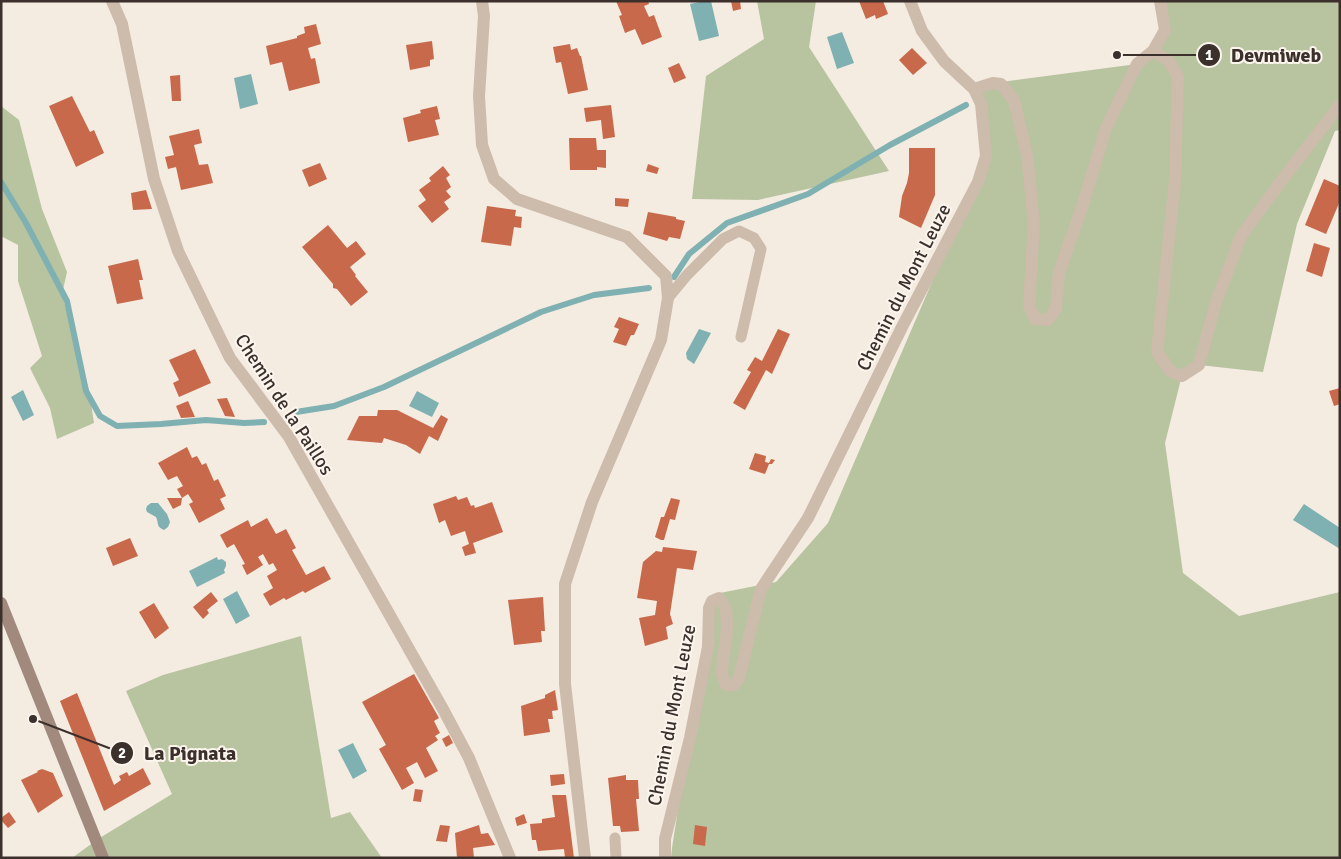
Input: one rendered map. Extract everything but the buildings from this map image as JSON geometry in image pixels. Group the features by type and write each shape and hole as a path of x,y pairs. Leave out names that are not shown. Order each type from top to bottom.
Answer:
{"main road":[{"path":"1,603 103,858"}],"street":[{"name":"Chemin de la Paillos","path":"112,1 122,24 154,179 178,251 230,358 290,437 444,711 469,758 510,858"},
{"path":"482,1 484,16 479,96 482,145 494,179 517,199 627,237 666,276 668,298 661,340 592,502 565,584 565,684 585,858"},
{"path":"910,1 922,31 944,61 974,89 993,82 1001,84 1014,100 1027,156 1034,224 1029,306 1035,319 1048,320 1056,309 1059,273 1106,128 1137,64 1153,51 1165,30 1160,1"},
{"path":"1153,51 1169,61 1178,77 1174,180 1157,352 1170,371 1182,376 1199,365 1216,302 1240,236 1340,105"},
{"name":"Chemin du Mont Leuze","path":"665,858 666,840 690,738 708,646 709,608 712,601 719,598 724,602 728,614 722,675 726,685 734,685 739,678 761,589 808,518 902,327 978,182 986,156 982,104 974,89"}],"lane":[{"path":"668,298 723,239 739,231 754,238 761,249 740,337"},
{"path":"615,838 616,858"}],"green space":[{"path":"757,1 816,1 809,47 889,171 758,200 692,199 706,76 764,39"},
{"path":"1160,1 1340,1 1340,130 1335,131 1297,224 1263,372 1199,365 1182,375 1165,443 1183,573 1239,616 1340,592 1340,858 671,858 710,603 720,593 776,582 828,523 986,157 974,89 993,83 1137,64 1165,30"},
{"path":"1,106 19,120 42,209 67,272 62,294 89,390 94,423 57,439 50,408 30,368 42,356 18,281 18,245 1,236"},
{"path":"301,636 331,818 350,812 382,858 72,858 98,839 172,794 126,691 163,675"}],"water":[{"path":"711,1 719,36 699,41 690,4"},
{"path":"842,32 854,63 837,69 827,37"},
{"path":"251,74 258,104 240,109 234,78"},
{"path":"699,329 711,333 694,364 687,359 686,353"},
{"path":"23,390 34,415 23,421 11,397"},
{"path":"417,391 439,403 432,417 409,406"},
{"path":"151,503 158,503 167,514 170,522 164,530 159,526 156,517 147,512 147,506"},
{"path":"1304,504 1340,528 1340,549 1293,520"},
{"path":"217,557 218,560 222,559 226,562 225,573 197,587 189,571"},
{"path":"237,591 250,616 236,624 223,599"},
{"path":"353,743 367,771 353,779 338,750"}],"waterway":[{"path":"674,277 689,254 727,223 808,194 890,145 966,105"},
{"path":"1,182 26,223 67,301 86,391 100,416 117,426 206,420 244,423 264,422"},
{"path":"296,412 334,406 384,387 541,312 594,295 649,288"}],"place":[{"name":"Devmiweb","path":"1117,55"},
{"name":"La Pignata","path":"33,719"}]}
